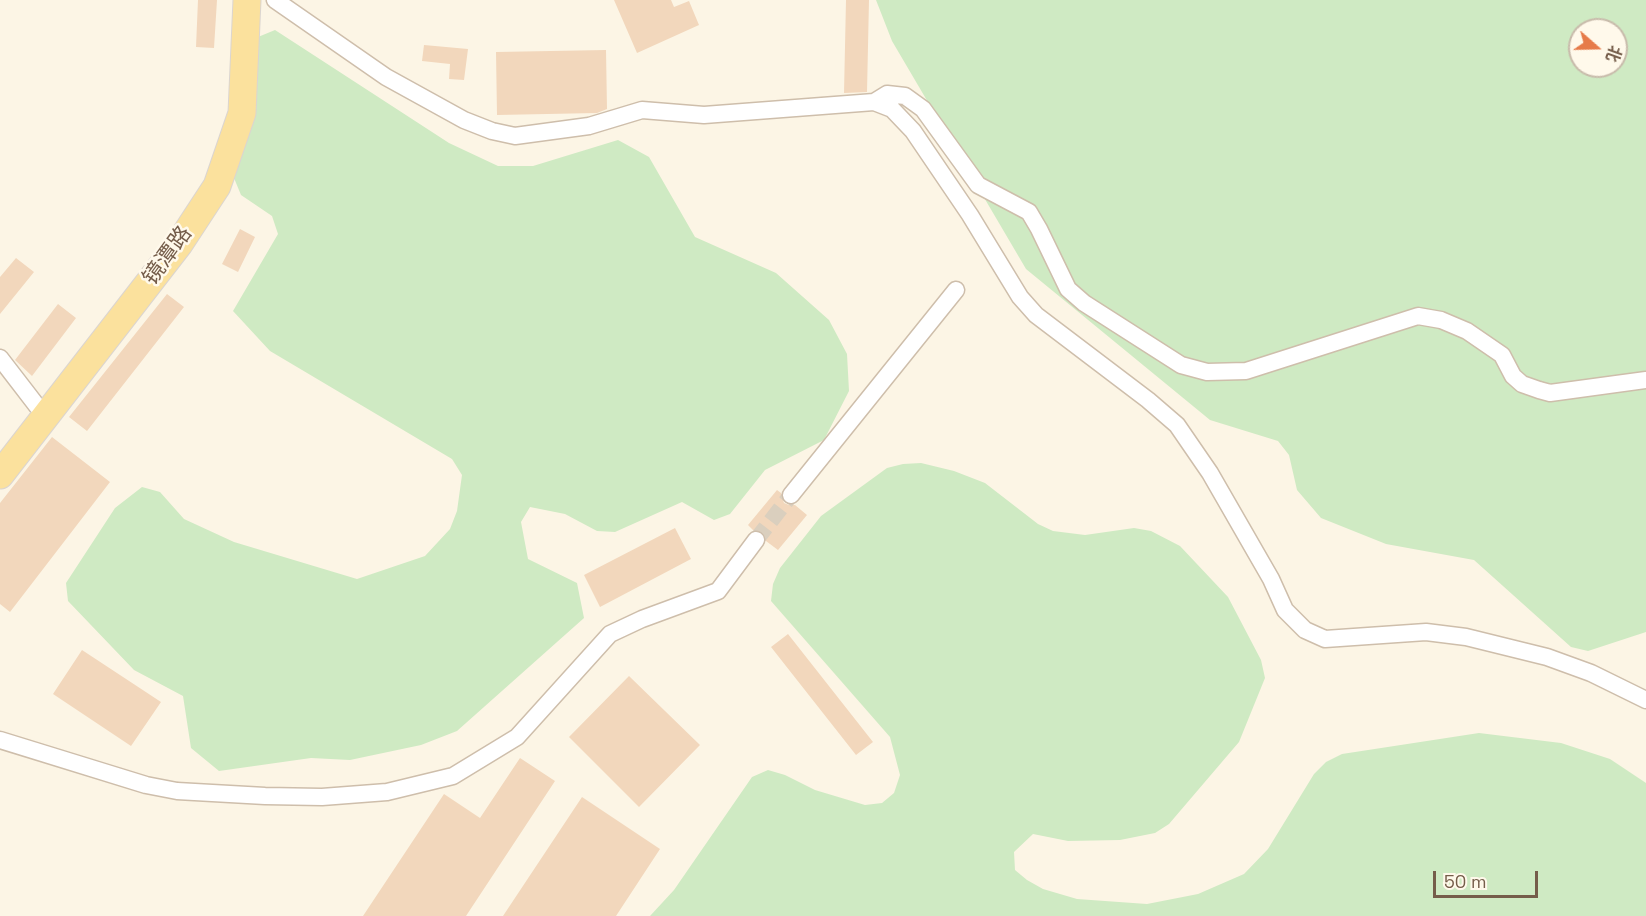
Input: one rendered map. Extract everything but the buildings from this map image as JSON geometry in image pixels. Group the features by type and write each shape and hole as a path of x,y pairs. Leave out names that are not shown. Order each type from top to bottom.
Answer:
{"main road":[{"name":"镜潭路","path":"0,453 171,237 209,178 227,104 232,0"},
{"name":"镜潭路","path":"0,475 179,244 217,186 242,113 247,0"}],"street":[{"path":"275,0 386,77 464,120 492,131 515,136 589,126 642,110 704,115 874,102 892,109 913,130 970,215 1020,297 1036,315 1148,400 1177,425 1210,473 1271,579 1285,610 1305,630 1325,639 1426,632 1466,636 1547,657 1591,673 1646,700"},
{"path":"874,102 887,94 905,96 922,110 978,185 1029,212 1068,289 1084,303 1181,365 1207,372 1246,371 1418,316 1441,320 1467,331 1502,355 1513,376 1522,384 1539,390 1550,393 1646,380"},
{"path":"791,495 956,290"},
{"path":"0,358 37,406"},
{"path":"0,740 146,785 177,791 322,797 387,792 453,776 517,737 610,634 642,619 718,591 756,540"}],"green space":[{"path":"876,0 1646,0 1646,632 1588,651 1571,647 1474,560 1386,544 1321,518 1297,490 1289,455 1278,441 1210,420 1026,269 892,41"},
{"path":"275,30 449,143 498,166 533,166 618,140 649,157 695,237 776,273 829,320 847,354 849,391 824,440 765,470 730,514 714,520 682,502 615,532 597,531 565,514 530,507 521,522 528,559 577,583 584,618 457,731 421,745 350,760 311,758 219,771 191,748 183,696 134,670 68,601 66,583 115,508 142,487 160,492 184,519 234,542 357,579 425,556 450,529 457,511 462,475 452,459 270,351 233,311 278,234 272,216 241,195 234,178 248,126 258,37"},
{"path":"921,463 954,471 985,483 1038,524 1053,531 1085,535 1134,528 1151,531 1180,546 1228,597 1261,660 1265,678 1239,742 1169,824 1155,833 1120,840 1068,841 1033,834 1014,852 1015,870 1027,880 1043,889 1077,899 1147,904 1198,894 1244,874 1268,849 1314,774 1326,762 1342,754 1479,733 1561,743 1610,759 1646,783 1646,916 650,916 674,890 752,777 768,770 785,775 815,790 865,805 882,803 894,793 900,775 890,737 771,601 773,584 780,568 821,516 887,468"}],"tunnel":[{"path":"756,540 791,495"}]}
